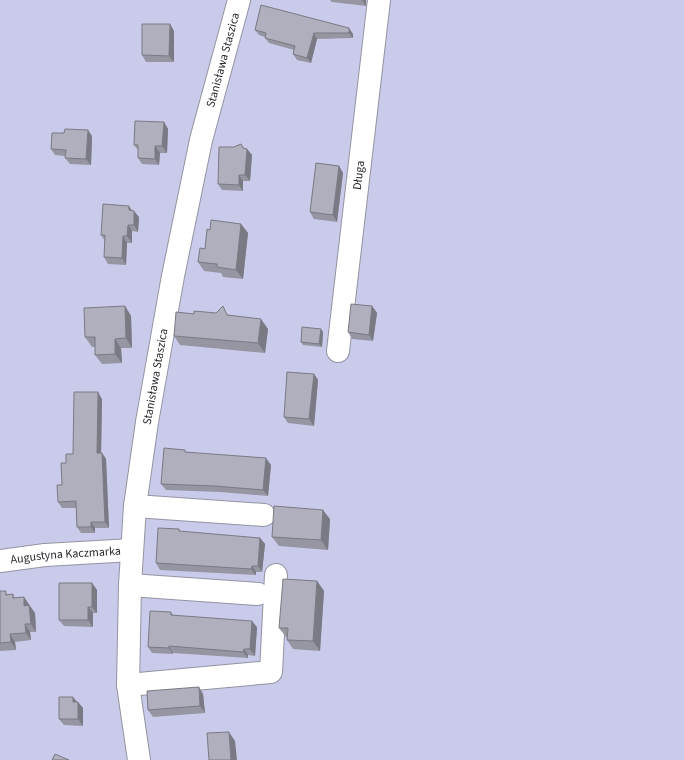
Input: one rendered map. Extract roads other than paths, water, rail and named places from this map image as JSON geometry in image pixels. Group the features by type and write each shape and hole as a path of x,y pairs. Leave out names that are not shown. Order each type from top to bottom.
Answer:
{"street":[{"name":"Stanisława Staszica","path":"139,760 128,685 130,585 135,506 147,422 173,276 201,140 239,0"},
{"name":"Długa","path":"338,351 379,0"},
{"path":"135,506 264,515"},
{"name":"Augustyna Kaczmarka","path":"0,561 45,555 132,550"},
{"path":"128,685 271,672 276,575"},
{"path":"130,585 258,594"}]}
